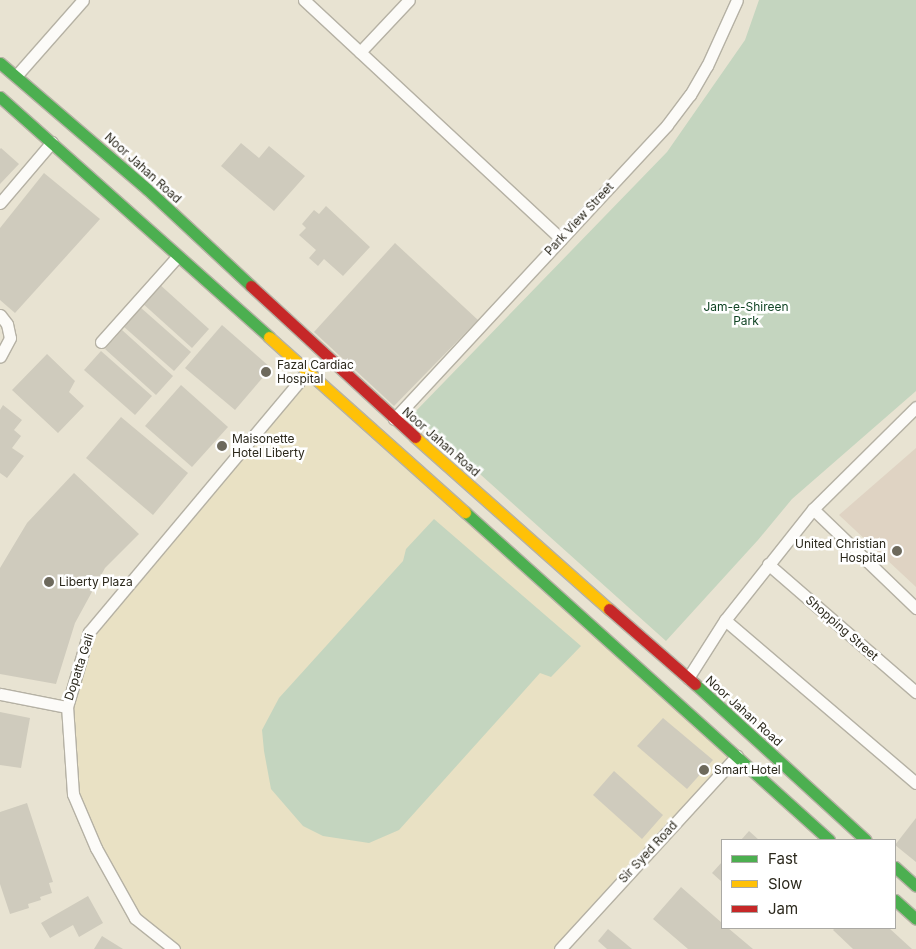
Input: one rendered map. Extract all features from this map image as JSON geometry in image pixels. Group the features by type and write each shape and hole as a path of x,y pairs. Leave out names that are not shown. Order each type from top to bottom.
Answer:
{"street":[{"path":"16,76 82,0"},
{"path":"304,0 561,239"},
{"path":"360,52 409,0"},
{"name":"Park View Street","path":"394,419 667,125 690,95 708,66 737,0"},
{"name":"Noor Jahan Road","path":"0,63 147,189 394,419 688,678 865,839"},
{"path":"0,97 308,371 828,839"},
{"path":"0,203 52,142"},
{"path":"101,342 178,256"},
{"path":"0,315 7,324 10,338 0,357"},
{"name":"Dopatta Gali","path":"174,949 135,918 96,848 73,794 66,707 89,632 308,371"},
{"path":"688,678 725,620 813,509 916,407"},
{"path":"813,509 916,608"},
{"name":"Shopping Street","path":"768,564 916,692"},
{"path":"725,620 916,783"},
{"path":"0,694 66,707"},
{"name":"Sir Syed Road","path":"560,949 737,756"},
{"path":"896,868 916,886"},
{"path":"896,901 916,919"}],"shaded area":[{"path":"307,375 737,756 560,949 179,949 135,918 73,794 67,707 89,632"},
{"name":"United Christian Hospital","path":"916,448 916,587 839,515"}],"green space":[{"name":"Jam-e-Shireen Park","path":"759,0 916,0 916,391 792,499 758,540 666,641 413,414 667,152 745,40"},
{"path":"434,519 581,646 551,677 540,673 399,830 369,843 323,836 303,826 271,789 262,730 279,698 403,561 406,549"}],"building":[{"path":"241,143 259,158 269,146 305,176 274,211 221,166"},
{"path":"0,149 19,164 0,184"},
{"path":"44,173 100,219 15,313 0,300 0,228"},
{"path":"326,206 370,247 343,276 324,259 318,266 309,258 316,250 299,235 306,228 302,224 314,210 319,214"},
{"path":"395,243 478,320 394,406 314,332"},
{"path":"158,283 209,329 192,348 141,302"},
{"path":"140,307 191,352 174,371 123,326"},
{"path":"222,325 271,368 235,410 185,368"},
{"path":"122,330 173,376 156,395 105,349"},
{"path":"101,351 152,396 135,415 84,370"},
{"path":"47,354 75,381 69,392 84,406 58,433 12,390"},
{"path":"181,385 228,427 192,467 145,426"},
{"path":"3,405 22,420 14,430 21,436 12,448 24,456 7,478 0,473 0,410"},
{"path":"121,417 188,473 153,515 86,458"},
{"name":"Liberty Plaza","path":"74,473 139,534 105,568 75,623 56,684 0,674 0,568 27,523"},
{"path":"0,712 30,718 21,768 0,765"},
{"name":"Smart Hotel","path":"663,718 713,760 687,789 637,746"},
{"path":"614,771 663,815 642,839 593,795"},
{"path":"27,803 53,882 49,883 52,893 40,897 41,900 28,904 29,908 10,914 0,884 0,812"},
{"path":"916,818 916,862 896,846"},
{"path":"749,831 758,839 742,839"},
{"path":"721,863 721,881 712,873"},
{"path":"681,887 721,922 721,929 729,929 753,949 688,949 653,919"},
{"path":"88,896 103,923 79,937 73,925 50,938 41,923"},
{"path":"608,929 632,949 607,949 598,941"},
{"path":"890,929 912,949 853,949 833,930"},
{"path":"102,936 123,949 94,949"}],"traffic: fast":[{"path":"0,63 147,189 251,286"},
{"path":"0,97 269,337"},
{"path":"465,512 828,839"},
{"path":"695,684 865,839"},
{"path":"896,868 916,886"},
{"path":"896,901 916,919"}],"traffic: slow":[{"path":"269,337 465,512"},
{"path":"415,437 609,609"}],"traffic: jam":[{"path":"251,286 415,437"},
{"path":"609,609 695,684"}],"place":[{"name":"Fazal Cardiac Hospital","path":"266,372"},
{"name":"Maisonette Hotel Liberty","path":"222,446"},
{"name":"United Christian Hospital","path":"897,551"},
{"name":"Liberty Plaza","path":"49,582"},
{"name":"Smart Hotel","path":"704,770"}]}
